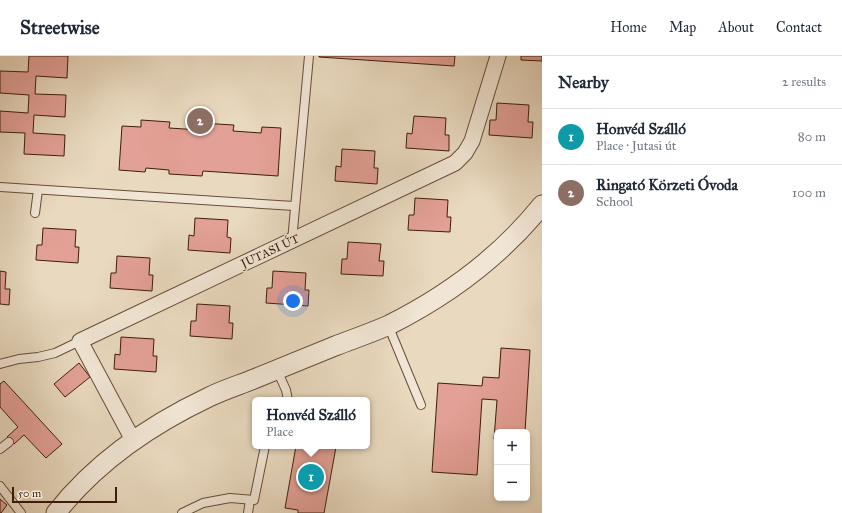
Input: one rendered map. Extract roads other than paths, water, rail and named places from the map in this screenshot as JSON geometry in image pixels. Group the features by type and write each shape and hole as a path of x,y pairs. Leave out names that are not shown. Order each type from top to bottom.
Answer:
{"street":[{"name":"JUTASI ÚT","path":"80,341 455,163 465,153 472,140 498,56"},
{"path":"56,513 67,498 97,469 133,440 167,419 210,396 388,325 428,304 466,279 502,248 533,216 542,204"},
{"path":"80,341 133,440"}],"lane":[{"path":"292,241 308,56"},
{"path":"0,187 294,206"},
{"path":"35,213 38,190"},
{"path":"388,325 421,405"},
{"path":"0,364 55,353 80,341"},
{"path":"277,370 286,390 287,397"},
{"path":"0,450 9,442"},
{"path":"182,513 203,503 230,498 254,500 264,449"},
{"path":"0,486 21,513"},
{"path":"248,513 250,500"}],"place":[{"name":"Ringató Körzeti Óvoda","path":"200,121"},
{"name":"Honvéd Szálló","path":"311,477"}]}
